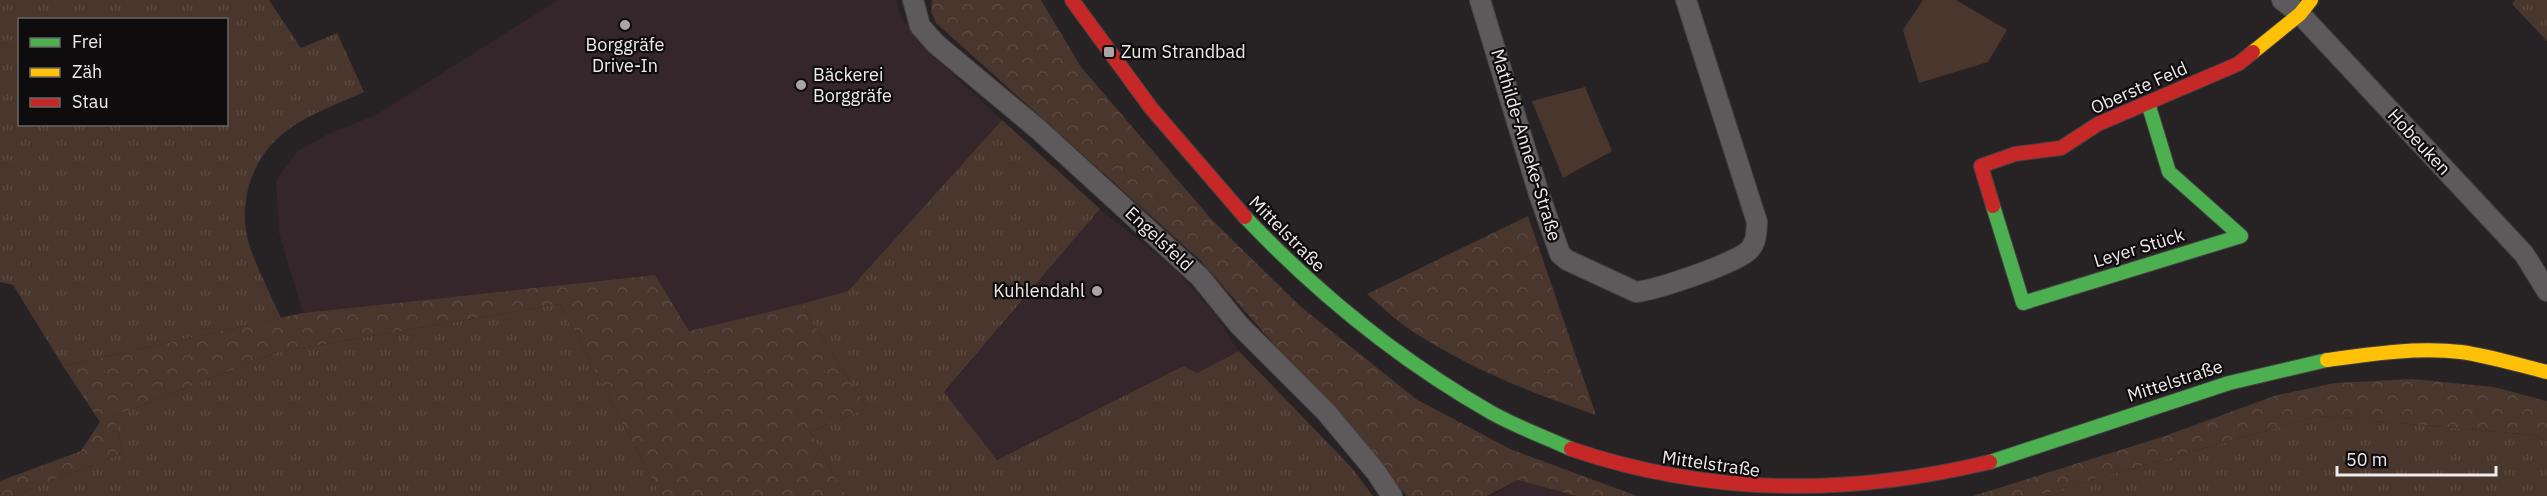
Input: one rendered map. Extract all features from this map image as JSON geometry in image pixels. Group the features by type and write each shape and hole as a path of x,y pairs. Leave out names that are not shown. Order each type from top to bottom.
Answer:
{"main road":[{"name":"Mittelstraße","path":"1072,0 1091,30 1207,178 1274,249 1338,309 1405,361 1485,410 1551,442 1619,466 1687,482 1748,490 1821,490 1895,483 1953,472 2037,448 2256,374 2381,352 2463,353 2547,372"},
{"name":"Oberste Feld","path":"1981,166 2015,154 2061,148 2098,124 2238,64 2305,7"},
{"name":"Leyer Stück","path":"1981,166 2023,303 2241,236 2169,172 2148,103"}],"street":[{"name":"Engelsfeld","path":"913,0 920,26 936,44 1047,137 1200,277 1239,325 1326,412 1377,472 1392,496"},
{"name":"Mathilde-Anneke-Straße","path":"1480,0 1539,194 1560,254 1567,260 1636,292 1733,262 1750,250 1756,239 1756,222 1686,0"},
{"name":"Hobeuken","path":"2282,0 2305,7 2524,254 2547,291"}],"shaded area":[{"path":"558,0 896,0 900,16 932,55 1002,120 848,291 801,304 689,331 655,275 303,313 279,233 276,180 298,151 326,135 376,115"},
{"path":"1100,209 1178,272 1216,315 1239,351 1197,373 1183,366 997,460 944,393"},
{"path":"1518,480 1577,496 1491,496"}],"green space":[{"path":"0,0 269,0 301,48 337,33 364,92 309,117 279,137 260,160 248,188 246,232 257,265 281,318 63,366 13,285 0,282"},
{"path":"932,0 1041,0 1081,67 1212,220 1300,306 1416,399 1510,449 1637,496 1577,496 1518,480 1487,496 1407,496 1200,260 936,23 931,11"},
{"path":"1923,0 1956,0 2007,30 1988,62 1919,83 1903,30"},
{"path":"2515,0 2547,0 2547,41 2512,4"},
{"path":"1585,87 1612,151 1563,178 1532,101"},
{"path":"1002,120 1100,209 944,392 997,460 1183,366 1197,373 1239,351 1352,468 1373,496 846,496 810,432 867,408 801,304 848,291"},
{"path":"1528,216 1596,415 1522,388 1451,354 1406,327 1367,294"},
{"path":"655,275 689,331 801,304 867,408 810,432 846,496 661,496 560,304 278,352 114,416 123,453 13,496 0,496 0,481 81,451 100,422 63,366 303,313"},
{"path":"560,304 661,496 13,496 123,453 114,416 278,352"},
{"path":"2412,379 2494,387 2547,401 2547,441 2534,435 2318,416 2036,496 1973,496 2162,437 2277,395 2335,383"},
{"path":"2318,416 2534,435 2547,441 2547,496 2036,496"}],"traffic: fast":[{"path":"1993,206 2023,303 2241,236 2169,172 2148,103"},
{"path":"1245,217 1301,273 1331,299 1424,371 1492,413 1571,449"},
{"path":"1990,462 2229,383 2327,360"}],"traffic: slow":[{"path":"2253,52 2300,14 2311,0"},
{"path":"2327,360 2428,350 2483,356 2547,372"}],"traffic: jam":[{"path":"1072,0 1151,108 1245,217"},
{"path":"1993,206 1981,166 2015,154 2061,148 2098,124 2238,64 2253,52"},
{"path":"1571,449 1675,476 1727,483 1779,486 1884,481 1990,462"}],"place":[{"name":"Borggräfe Drive-In","path":"625,25"},
{"name":"Zum Strandbad","path":"1109,52"},
{"name":"Bäckerei Borggräfe","path":"801,85"},
{"name":"Kuhlendahl","path":"1097,291"}]}
